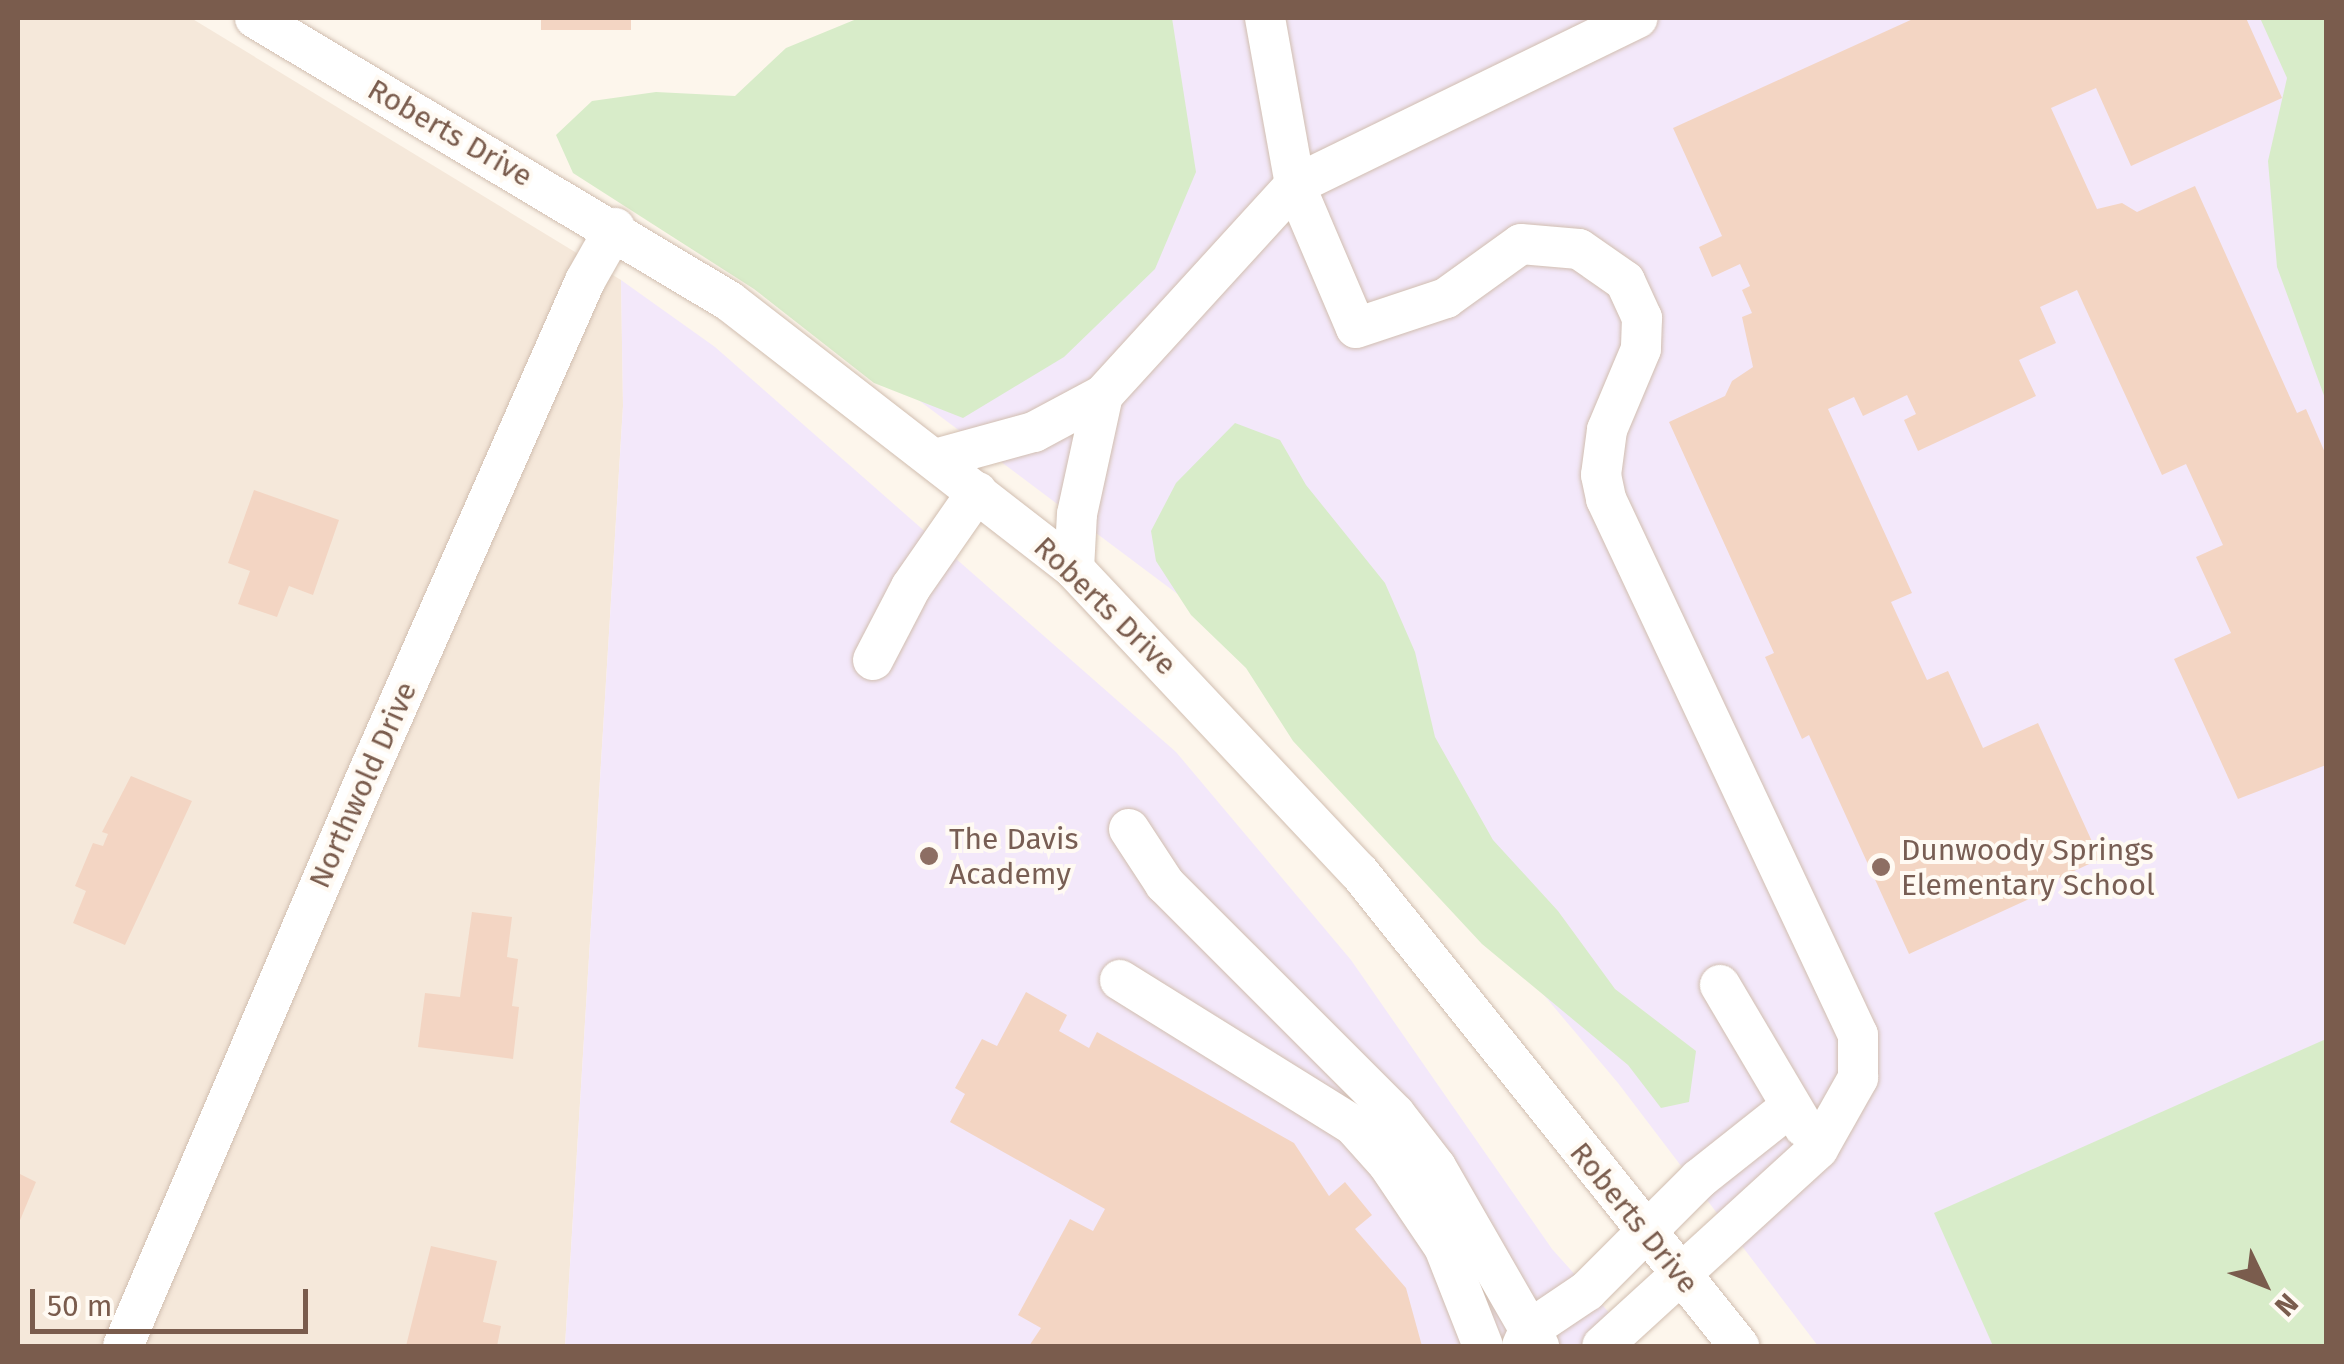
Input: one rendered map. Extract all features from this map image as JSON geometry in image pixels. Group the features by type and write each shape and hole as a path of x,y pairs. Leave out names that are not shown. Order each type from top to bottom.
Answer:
{"street":[{"name":"Roberts Drive","path":"255,18 614,228 729,301 1074,569 1358,872 1645,1236 1739,1346"},
{"path":"1265,18 1295,185 1356,328 1446,298 1480,268 1521,244 1552,242 1593,256 1616,271 1636,299 1641,349 1607,430 1601,475 1606,499 1858,1035 1858,1078 1818,1149 1602,1346"},
{"path":"935,458 1034,432 1103,396 1295,185 1638,18"},
{"name":"Northwold Drive","path":"123,1346 364,782 585,282 614,228"},
{"path":"1074,569 1077,514 1103,396"},
{"path":"873,660 912,588 976,492"},
{"path":"1129,829 1165,884 1204,926 1350,1063 1395,1114 1436,1168 1530,1341 1645,1236 1699,1179 1791,1106"},
{"path":"1120,980 1352,1125 1388,1164 1444,1247 1483,1346"},
{"path":"1720,984 1818,1149"}],"shaded area":[{"path":"18,18 191,18 621,280 623,406 565,1346 18,1346"},
{"name":"Dunwoody Springs Elementary School","path":"1006,18 2314,18 2326,46 2326,1346 1818,1346 1618,1083 1255,652 762,283"},
{"name":"The Davis Academy","path":"621,280 715,347 1176,752 1351,960 1552,1249 1639,1346 565,1346 623,406"}],"green space":[{"path":"859,18 1172,18 1196,172 1155,269 1064,357 963,418 874,383 754,289 573,173 556,135 592,101 656,92 735,96 786,48"},
{"path":"2260,18 2326,18 2326,401 2277,267 2268,161 2287,78"},
{"path":"1235,423 1280,440 1306,485 1385,583 1415,652 1435,737 1493,840 1558,911 1615,989 1696,1051 1689,1102 1661,1108 1628,1065 1482,944 1293,741 1246,668 1191,615 1156,561 1151,531 1176,483"},
{"path":"2326,1039 2326,1346 1993,1346 1934,1213"}],"building":[{"path":"541,18 631,18 631,30 541,30"},
{"path":"1915,18 2246,18 2282,98 2131,166 2096,88 2051,108 2097,209 2122,203 2137,212 2195,186 2297,413 2306,409 2326,455 2326,765 2238,799 2174,659 2231,633 2196,557 2223,545 2186,464 2162,475 2077,290 2040,307 2056,343 2019,360 2036,396 1918,451 1904,420 1916,414 1907,395 1863,416 1854,397 1828,409 1912,593 1891,602 1927,680 1948,671 1983,748 2038,723 2100,859 2046,884 2049,890 1909,954 1809,735 1802,739 1765,657 1774,653 1669,422 1725,396 1732,381 1753,367 1742,317 1752,313 1742,290 1750,286 1740,264 1712,277 1699,247 1722,236 1673,128"},
{"path":"254,490 339,520 313,595 289,586 277,617 238,604 250,571 228,563"},
{"path":"131,776 192,801 125,945 73,923 86,891 75,886 93,843 103,846 108,834 102,832"},
{"path":"472,912 512,917 507,957 518,959 512,1006 519,1007 513,1059 418,1047 425,993 460,997"},
{"path":"1026,992 1067,1015 1059,1031 1089,1048 1097,1032 1294,1143 1329,1196 1345,1182 1372,1215 1355,1229 1406,1288 1422,1346 1029,1346 1041,1328 1018,1315 1070,1219 1093,1231 1105,1209 950,1122 965,1094 955,1088 982,1039 997,1046"},
{"path":"18,1173 36,1182 18,1225"},
{"path":"431,1246 497,1261 483,1322 501,1326 497,1346 406,1346"}],"place":[{"name":"The Davis Academy","path":"929,856"},
{"name":"Dunwoody Springs Elementary School","path":"1881,867"}]}
